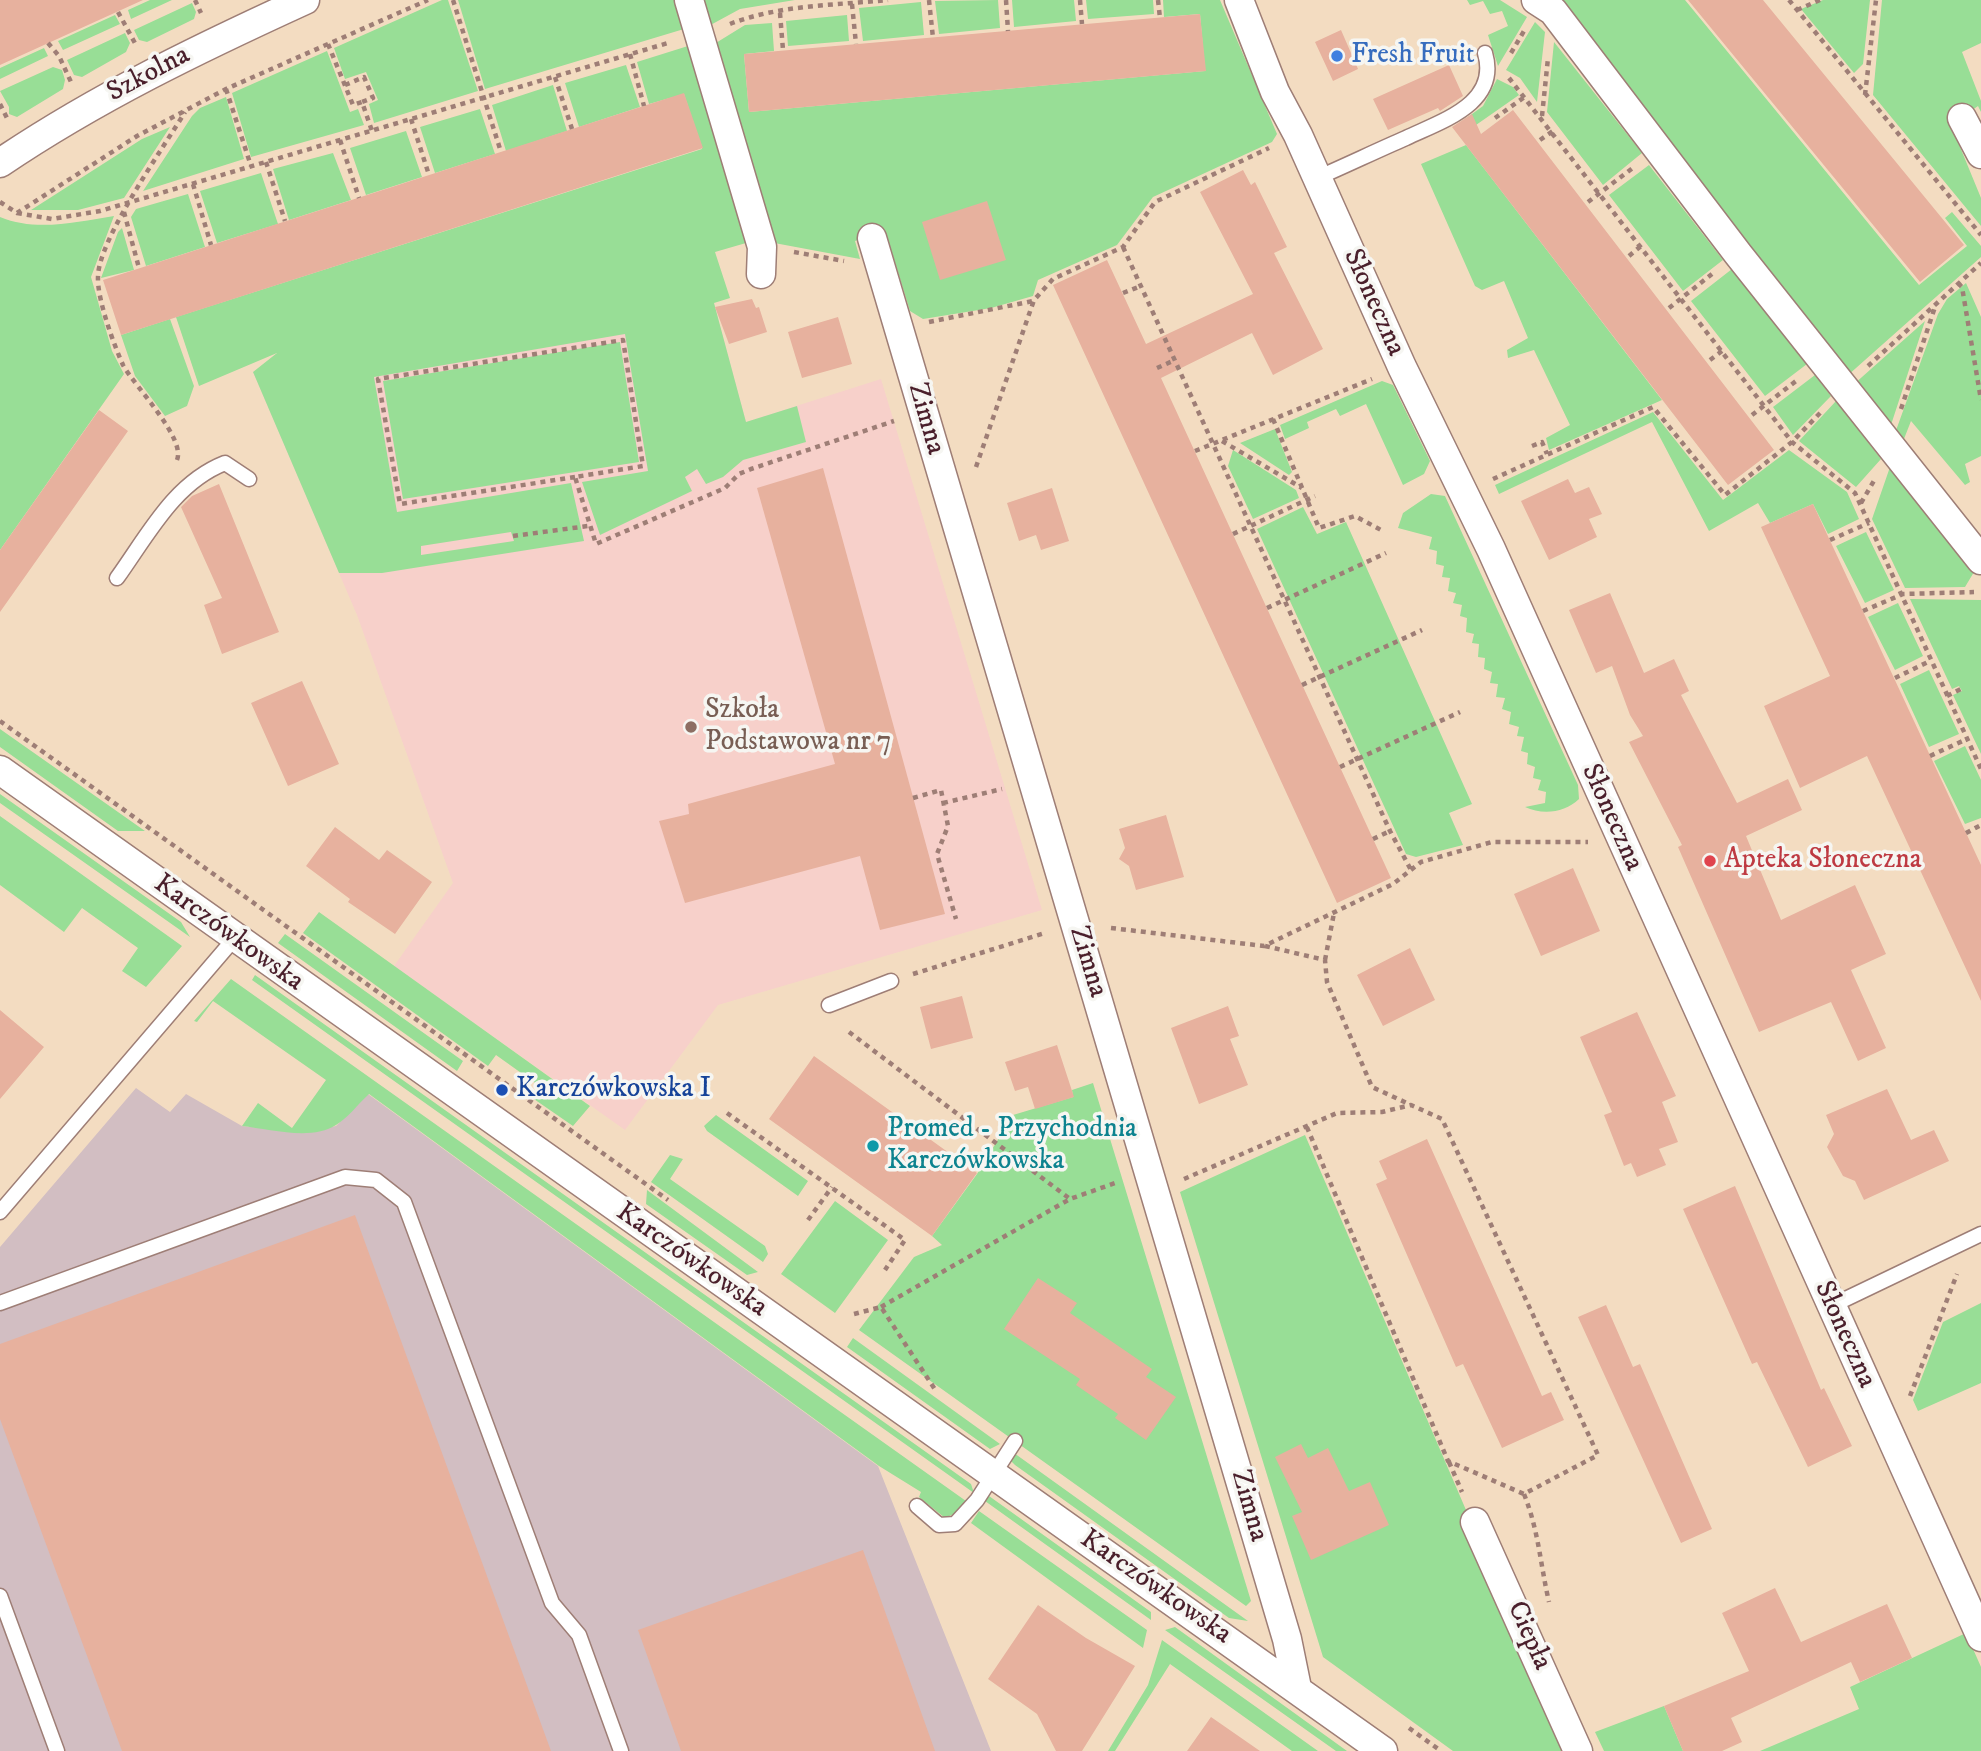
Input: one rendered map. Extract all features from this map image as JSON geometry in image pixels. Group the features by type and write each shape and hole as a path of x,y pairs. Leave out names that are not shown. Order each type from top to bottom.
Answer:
{"street":[{"name":"Szkolna","path":"0,163 68,120 178,58 305,0"},
{"path":"689,0 710,31 762,247 761,274"},
{"name":"Słoneczna","path":"1239,0 1275,92 1298,135 1402,367 1463,492 1981,1637"},
{"path":"1543,5 1981,560"},
{"path":"1962,118 1981,154"},
{"name":"Zimna","path":"872,238 1283,1626 1297,1688"},
{"name":"Karczówkowska","path":"0,771 1383,1751"},
{"name":"Ciepła","path":"1475,1522 1578,1751"}],"lane":[{"path":"1317,178 1461,112 1487,80 1489,69 1485,53"},
{"path":"117,578 174,497 201,472 225,463 249,479"},
{"path":"0,1212 234,939"},
{"path":"829,1005 891,981"},
{"path":"0,1303 345,1177 376,1180 404,1202 552,1604 579,1635 621,1751"},
{"path":"1831,1306 1976,1236"},
{"path":"917,1506 939,1525 955,1524 977,1500 1015,1441"},
{"path":"0,1596 57,1751"}],"path":[{"path":"18,213 137,136 226,89 428,0"},
{"path":"453,0 501,152"},
{"path":"817,0 817,7"},
{"path":"0,202 18,213 52,219 130,202 710,31 746,18 888,0"},
{"path":"929,0 933,38"},
{"path":"1006,0 1008,31"},
{"path":"1080,0 1082,24"},
{"path":"1158,0 1160,18"},
{"path":"1789,0 1981,235"},
{"path":"1797,10 1820,0"},
{"path":"1866,95 1876,0"},
{"path":"852,4 856,44"},
{"path":"1506,60 1543,5"},
{"path":"1542,116 1543,5"},
{"path":"118,12 140,52"},
{"path":"780,13 783,50"},
{"path":"48,43 59,56 75,89"},
{"path":"328,44 345,85 354,105 373,98 364,77 345,85"},
{"path":"630,54 644,106"},
{"path":"1499,72 1515,81 1791,442 1855,493 1981,769"},
{"path":"555,77 572,130"},
{"path":"226,89 251,166"},
{"path":"1514,105 1526,96"},
{"path":"362,102 372,131"},
{"path":"0,104 12,127"},
{"path":"174,467 179,454 177,440 123,363 99,292 97,275 124,211 185,112"},
{"path":"411,119 429,175"},
{"path":"1540,140 1553,131"},
{"path":"975,469 1034,300 1053,279 1124,247 1155,202 1298,135"},
{"path":"340,140 359,198"},
{"path":"1588,202 1657,149"},
{"path":"266,162 285,221"},
{"path":"193,184 211,245"},
{"path":"124,211 139,268"},
{"path":"1629,256 1642,246"},
{"path":"762,247 858,264 881,273"},
{"path":"1124,247 1357,760 1411,870"},
{"path":"1463,492 1653,407 1725,495 1791,442 1844,389 1981,263"},
{"path":"1958,283 1962,287 1981,400"},
{"path":"1123,293 1142,286"},
{"path":"1670,308 1682,298"},
{"path":"899,330 1034,300"},
{"path":"623,340 643,466 575,477 400,504 378,379 623,340"},
{"path":"1710,360 1722,351"},
{"path":"1157,368 1175,360"},
{"path":"1752,415 1822,361"},
{"path":"1195,451 1402,367"},
{"path":"575,477 596,544 725,488 739,474 751,469 904,418"},
{"path":"1273,419 1319,528 1355,516 1381,530"},
{"path":"1221,440 1302,488"},
{"path":"1532,446 1542,442 1547,454"},
{"path":"1233,534 1315,496"},
{"path":"1830,540 1869,523"},
{"path":"513,536 589,526"},
{"path":"1267,608 1386,553"},
{"path":"1863,611 1903,594 1963,594 1981,587"},
{"path":"1302,685 1422,630"},
{"path":"1895,678 1930,661"},
{"path":"1947,696 1961,689"},
{"path":"1340,767 1460,712"},
{"path":"0,721 679,1208"},
{"path":"1930,755 1967,739"},
{"path":"943,803 1013,786"},
{"path":"913,798 941,790 948,826 937,854 956,919"},
{"path":"1966,833 1981,825"},
{"path":"1373,838 1390,831"},
{"path":"1264,946 1393,884 1421,862 1492,842 1622,842"},
{"path":"1306,1125 1448,1461 1524,1494 1598,1455 1442,1119 1372,1087 1326,982 1325,960 1334,912"},
{"path":"1098,927 1264,946 1325,960"},
{"path":"891,981 1056,930"},
{"path":"849,1032 1069,1199"},
{"path":"1172,1184 1337,1112 1382,1112 1411,1105"},
{"path":"727,1113 905,1240 885,1270"},
{"path":"854,1314 881,1307 1069,1199 1130,1178"},
{"path":"808,1220 832,1187"},
{"path":"1908,1400 1976,1236"},
{"path":"881,1307 936,1391"},
{"path":"925,1383 947,1399"},
{"path":"1400,1721 1441,1751"}],"shaded area":[{"name":"Szkoła Podstawowa nr 7","path":"714,303 746,422 881,379 1042,910 718,1005 625,1130 394,966 453,883 357,615 253,372"},
{"path":"136,1088 170,1112 186,1094 242,1126 300,1132 336,1126 368,1094 878,1466 991,1751 0,1751 0,1247"}],"green space":[{"path":"150,0 172,0 131,19 128,10"},
{"path":"442,0 448,0 478,91 374,123 369,104 378,100 366,72 345,79 334,48"},
{"path":"458,0 675,0 684,29 485,89"},
{"path":"696,0 795,0 740,9 705,28"},
{"path":"998,0 1000,28 939,34 935,1"},
{"path":"1012,0 1074,0 1076,21 1014,27"},
{"path":"1086,0 1153,0 1154,14 1088,19"},
{"path":"1163,0 1220,0 1277,134 1272,142 1153,197 1117,245 1038,280 1033,296 991,308 923,319 910,311 885,230 855,241 860,259 769,242 711,46 745,25 772,23 774,51 744,54 749,112 1205,71 1200,14 1164,17"},
{"path":"1467,0 1500,0 1527,17 1498,66 1488,35 1508,26 1502,11 1490,14 1483,1 1470,5"},
{"path":"1553,0 1685,0 1919,285 1967,246 1945,218 1952,212 1981,246 1981,257 1847,376"},
{"path":"1823,0 1870,0 1863,64 1854,73 1801,9"},
{"path":"1882,0 1981,0 1981,43 1962,52 1981,101 1981,112 1978,106 1951,125 1981,198 1981,226 1873,95"},
{"path":"921,2 924,35 863,41 859,8"},
{"path":"192,3 196,12 194,19 147,42 139,40 134,30"},
{"path":"115,15 120,24 63,50 58,41"},
{"path":"847,15 849,41 788,46 786,21"},
{"path":"1535,22 1545,32 1537,102 1520,78 1506,70"},
{"path":"125,33 130,43 126,52 82,77 74,75 67,60"},
{"path":"1554,42 1642,153 1603,185 1547,112"},
{"path":"688,46 746,243 715,252 730,298 714,303 746,422 797,406 806,442 743,460 723,477 706,484 697,469 685,477 692,491 600,535 582,482 648,471 625,334 374,377 397,512 571,483 584,541 382,573 339,573 253,372 277,353 199,386 176,317 702,149 684,94 649,104 637,62","holes":["511,532 514,541 421,555 421,546"]},
{"path":"44,48 48,56 0,79 0,68"},
{"path":"327,51 350,112 358,109 364,125 251,157 232,93"},
{"path":"626,65 640,107 579,127 565,83"},
{"path":"53,67 62,70 65,80 63,89 17,117 9,114 9,107 0,91"},
{"path":"1497,79 1513,87 1519,95 1476,125 1457,125 1483,106"},
{"path":"553,85 567,131 506,151 492,105"},
{"path":"226,97 244,159 143,191 192,116 200,108"},
{"path":"480,109 495,154 435,173 420,127"},
{"path":"170,127 124,198 78,210 31,210 142,139"},
{"path":"406,131 422,177 366,195 350,148"},
{"path":"1466,145 1662,400 1549,450 1546,438 1570,425 1534,350 1508,358 1507,350 1528,338 1504,281 1482,290 1475,286 1421,164"},
{"path":"333,153 351,200 289,220 273,169"},
{"path":"1649,165 1723,260 1683,291 1609,195"},
{"path":"261,173 278,224 217,243 200,191"},
{"path":"188,194 205,247 146,266 131,217 136,209"},
{"path":"114,216 91,277 112,351 124,374 0,550 0,217 14,222 42,225"},
{"path":"122,228 134,270 101,278 118,232"},
{"path":"1732,269 1807,364 1765,396 1691,301"},
{"path":"1966,283 1981,317 1981,456 1965,464 1970,482 1965,485 1911,421 1902,444 1894,436 1938,314 1947,299"},
{"path":"170,319 194,386 187,406 165,416 135,376 121,335"},
{"path":"1925,321 1889,431 1853,385"},
{"path":"620,342 639,462 403,499 383,381"},
{"path":"1815,375 1831,396 1793,435 1773,407"},
{"path":"1382,381 1393,385 1430,461 1424,474 1403,485 1366,404 1340,416 1336,409 1307,422 1309,428 1285,439 1280,425"},
{"path":"1836,401 1881,459 1856,487 1799,441"},
{"path":"1653,412 1723,500 1789,450 1847,492 1859,519 1828,534 1813,504 1770,523 1758,503 1709,531 1652,422 1499,494 1495,485"},
{"path":"1275,429 1292,472 1289,475 1240,443"},
{"path":"1233,450 1296,490 1299,498 1253,519 1228,466"},
{"path":"1890,467 1974,572 1965,587 1905,588 1872,519"},
{"path":"1431,494 1445,496 1578,785 1579,799 1560,810 1546,812 1525,807 1545,803 1546,792 1538,790 1541,780 1533,778 1535,767 1527,764 1528,753 1521,751 1524,737 1517,736 1519,727 1509,724 1511,712 1502,709 1505,698 1496,697 1498,684 1490,683 1492,672 1484,669 1485,658 1478,657 1479,644 1472,643 1474,634 1466,632 1467,618 1460,616 1462,605 1453,603 1456,593 1448,591 1450,578 1442,577 1444,566 1436,564 1437,551 1429,549 1432,537 1398,528 1403,513"},
{"path":"1303,507 1317,534 1346,522 1472,804 1449,813 1463,845 1416,857 1406,854 1257,529"},
{"path":"1866,532 1894,590 1865,603 1836,546"},
{"path":"1910,599 1981,600 1981,754 1953,695 1962,691 1959,686 1952,689"},
{"path":"1898,603 1923,656 1895,670 1868,617"},
{"path":"1929,670 1959,734 1929,747 1900,684"},
{"path":"0,729 145,831 118,831 0,747"},
{"path":"1965,746 1981,780 1981,818 1965,824 1934,761"},
{"path":"0,794 181,922 190,937 0,803"},
{"path":"0,816 182,946 146,987 122,971 138,948 82,908 64,932 0,885"},
{"path":"319,912 590,1106 573,1126 531,1097 538,1085 496,1055 488,1066 303,933"},
{"path":"285,934 463,1061 457,1071 278,943"},
{"path":"255,975 971,1484 974,1493 252,980"},
{"path":"231,979 966,1501 960,1511 945,1518 919,1497 921,1492 879,1466 369,1094 345,1119 326,1130 290,1133 242,1126 258,1103 292,1128 326,1080 213,1001 197,1022 194,1021"},
{"path":"1093,1083 1251,1601 1246,1606 859,1330 914,1257 942,1245 932,1236 977,1174 1013,1115 1073,1097 1072,1090"},
{"path":"716,1115 808,1181 798,1196 707,1131 704,1126"},
{"path":"1305,1135 1472,1524 1565,1751 1453,1751 1323,1657 1180,1192"},
{"path":"670,1155 683,1159 670,1179 765,1246 768,1254 763,1262 651,1182"},
{"path":"647,1190 758,1272 747,1275 646,1204"},
{"path":"835,1201 888,1240 835,1313 781,1274"},
{"path":"1981,1303 1981,1383 1918,1411 1913,1400 1943,1322"},
{"path":"853,1338 1000,1444 990,1449 847,1347"},
{"path":"1014,1453 1248,1621 1229,1618 1015,1465 1011,1461"},
{"path":"989,1496 1151,1612 1151,1620 985,1501"},
{"path":"979,1511 1147,1630 1143,1648 971,1523"},
{"path":"1175,1627 1347,1751 1336,1751 1165,1630"},
{"path":"1966,1633 1981,1667 1981,1751 1760,1751 1859,1709 1850,1687"},
{"path":"1162,1640 1318,1751 1292,1751 1170,1664 1115,1751 1108,1751 1148,1685"},
{"path":"1664,1706 1683,1751 1604,1751 1595,1732"}],"building":[{"path":"0,0 143,0 0,65"},
{"path":"1688,0 1763,0 1964,245 1920,282"},
{"path":"1200,14 1206,71 749,112 744,54"},
{"name":"Fresh Fruit","path":"1341,30 1358,69 1333,81 1315,42"},
{"path":"1449,65 1463,96 1440,111 1438,108 1388,130 1373,99"},
{"path":"684,93 703,148 121,335 103,280"},
{"path":"1513,110 1774,450 1728,485 1452,127 1472,114 1481,134"},
{"path":"1243,170 1251,185 1255,182 1287,247 1274,253 1323,349 1273,375 1252,333 1161,378 1391,878 1337,903 1053,285 1107,260 1146,344 1253,294 1200,192"},
{"path":"987,201 1006,260 940,280 922,222"},
{"path":"752,299 756,308 759,307 767,332 729,344 715,307"},
{"path":"838,317 852,364 802,378 788,332"},
{"path":"99,410 128,431 0,612 0,550"},
{"path":"823,468 945,914 880,930 860,856 685,903 659,821 689,814 688,804 835,764 757,488"},
{"path":"1568,479 1575,493 1589,487 1602,514 1589,519 1597,537 1549,560 1521,501"},
{"path":"219,484 279,632 222,654 204,605 222,598 181,507 192,496"},
{"path":"1052,488 1069,541 1041,550 1036,535 1019,541 1007,503"},
{"path":"1813,504 1981,865 1981,1001 1867,756 1800,788 1764,706 1830,676 1761,527"},
{"path":"1610,593 1644,673 1674,659 1689,691 1681,695 1737,803 1788,779 1802,810 1746,836 1781,920 1855,885 1886,954 1851,970 1886,1048 1858,1061 1831,1002 1759,1032 1678,847 1682,845 1629,742 1643,736 1630,715 1612,666 1596,673 1569,610"},
{"path":"302,681 339,764 288,786 251,703"},
{"path":"1166,815 1184,877 1136,890 1129,866 1119,859 1125,848 1119,829"},
{"path":"335,827 379,860 387,850 432,882 395,934 348,902 350,899 306,866"},
{"path":"1573,868 1600,931 1541,956 1514,894"},
{"path":"1410,948 1435,1000 1383,1026 1357,975"},
{"path":"962,996 973,1038 931,1049 920,1007"},
{"path":"1228,1006 1239,1036 1230,1039 1248,1085 1199,1104 1171,1028"},
{"path":"0,1010 44,1047 0,1099"},
{"path":"1637,1012 1676,1096 1662,1102 1678,1142 1659,1149 1666,1165 1637,1177 1631,1163 1624,1166 1604,1115 1612,1112 1580,1037"},
{"path":"1057,1045 1074,1097 1035,1109 1028,1087 1015,1091 1005,1062"},
{"name":"Promed - Przychodnia Karczówkowska","path":"814,1056 977,1173 932,1236 769,1119"},
{"path":"1887,1089 1911,1140 1934,1130 1949,1161 1864,1200 1855,1181 1843,1176 1827,1147 1834,1134 1826,1115"},
{"path":"1427,1139 1542,1396 1551,1392 1564,1420 1502,1448 1463,1364 1456,1367 1376,1184 1387,1179 1379,1161"},
{"path":"1735,1186 1821,1390 1824,1388 1852,1446 1808,1467 1757,1362 1752,1364 1683,1209"},
{"path":"355,1215 551,1751 122,1751 0,1419 0,1344"},
{"path":"1038,1278 1077,1303 1070,1313 1152,1369 1146,1377 1176,1397 1146,1440 1115,1418 1118,1414 1076,1385 1080,1379 1004,1329"},
{"path":"1606,1305 1633,1367 1640,1364 1712,1529 1681,1543 1578,1317"},
{"path":"1301,1444 1308,1458 1328,1448 1349,1491 1370,1482 1389,1525 1311,1560 1292,1516 1302,1512 1275,1457"},
{"path":"863,1550 935,1751 681,1751 638,1630"},
{"path":"1775,1588 1801,1642 1887,1604 1912,1658 1860,1682 1851,1662 1731,1718 1742,1742 1722,1751 1683,1751 1664,1706 1749,1671 1722,1613"},
{"path":"1038,1605 1086,1638 1135,1666 1082,1751 1056,1751 1037,1714 988,1679"},
{"path":"1211,1717 1260,1751 1187,1751"}],"place":[{"name":"Fresh Fruit","path":"1337,56"},
{"name":"Szkoła Podstawowa nr 7","path":"691,727"},
{"name":"Apteka Słoneczna","path":"1710,861"},
{"name":"Karczówkowska I","path":"502,1090"},
{"name":"Promed - Przychodnia Karczówkowska","path":"873,1146"}]}
